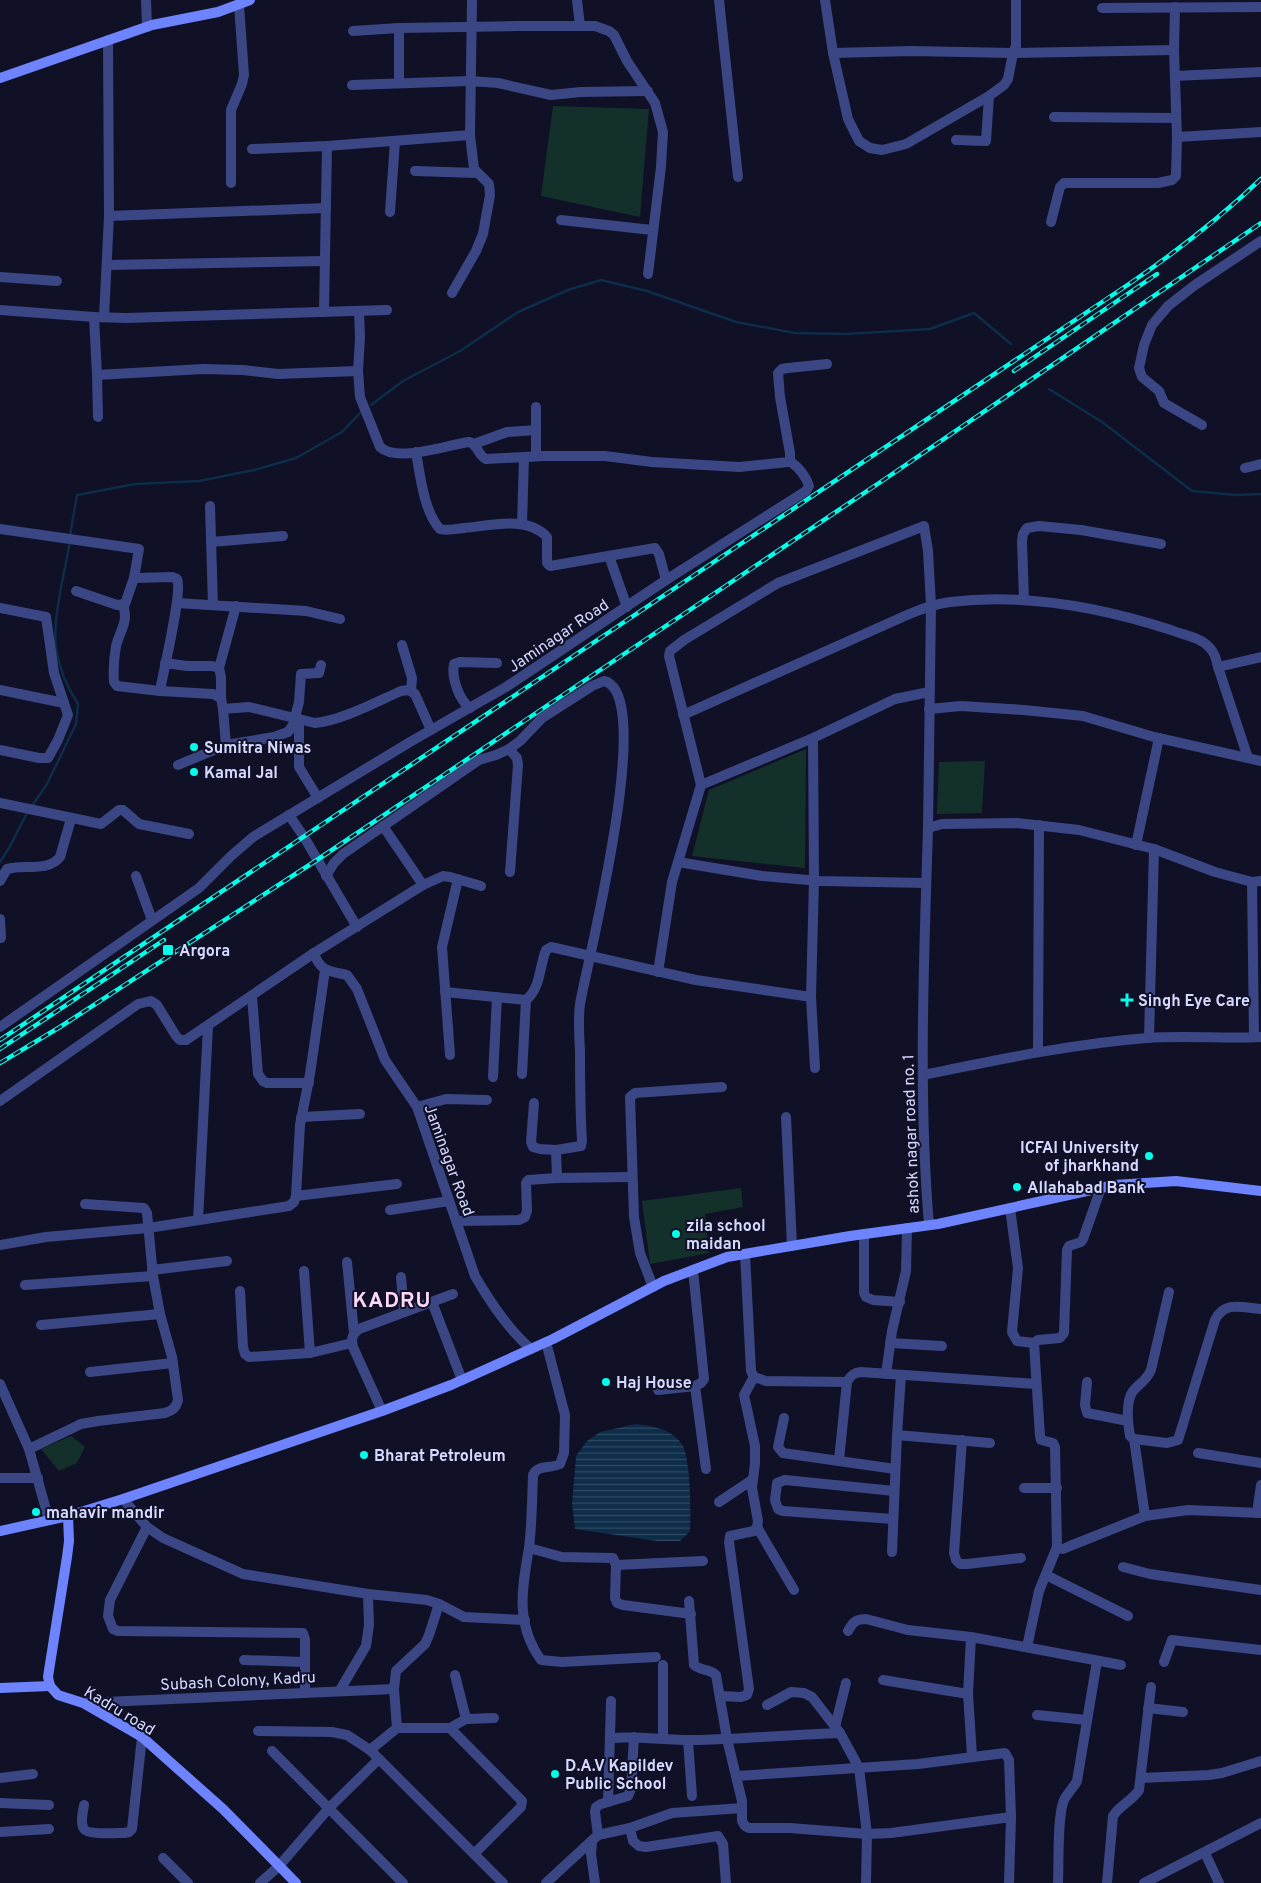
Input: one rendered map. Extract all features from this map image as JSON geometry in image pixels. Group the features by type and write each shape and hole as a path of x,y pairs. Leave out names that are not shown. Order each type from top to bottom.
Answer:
{"street":[{"path":"146,0 147,27"},
{"path":"0,78 147,27 218,12 250,0"},
{"path":"472,0 470,135 473,164 476,173"},
{"path":"577,0 580,26"},
{"path":"719,0 738,177"},
{"path":"825,0 833,53 848,119 859,141 870,148 882,150 906,144 1004,86 1008,79 1016,40 1016,0"},
{"path":"230,183 231,110 244,75 239,5"},
{"path":"1051,222 1060,186 1064,183 1158,183 1175,179 1177,172 1177,137 1174,50 1175,7"},
{"path":"1102,8 1261,7"},
{"path":"353,31 471,26 595,26 605,29 614,35 627,61 655,103 661,120 663,140 661,167 648,274"},
{"path":"399,28 399,83"},
{"path":"98,417 99,317 106,265 109,216 108,40"},
{"path":"833,53 911,51 1013,53 1174,50"},
{"path":"1175,76 1261,72"},
{"path":"352,84 470,81 498,83 551,95 581,92 648,91"},
{"path":"956,140 986,141 989,96"},
{"path":"1054,117 1176,118"},
{"path":"1177,137 1261,132"},
{"path":"252,149 327,146 470,135"},
{"path":"390,212 395,141"},
{"path":"324,312 327,146"},
{"path":"415,171 476,173 487,181 490,188 487,219 476,251 452,292"},
{"path":"109,216 326,208"},
{"path":"561,220 652,230"},
{"path":"1202,425 1164,403 1159,391 1142,377 1140,364 1146,336 1158,316 1180,296 1261,241"},
{"path":"106,265 325,261"},
{"path":"0,277 57,281"},
{"path":"0,310 99,317 387,310"},
{"path":"359,311 358,371 361,404 383,450 398,453 416,452 465,442 474,444 507,432 536,430"},
{"path":"474,444 483,458 536,456 616,457 652,462 740,467 790,461 778,373 782,369 827,364"},
{"path":"97,375 203,369 243,370 278,374 358,371"},
{"path":"536,407 536,456"},
{"path":"416,452 425,498 433,518 440,529 522,524 538,528 547,537 547,563 550,566 655,548 659,554 666,580"},
{"path":"522,524 524,457"},
{"name":"Jaminagar Road","path":"0,1027 199,888 248,841 547,661 666,580 808,489 807,480 802,472 790,461"},
{"path":"1245,468 1261,464"},
{"path":"210,506 213,605"},
{"name":"ashok nagar road no. 1","path":"683,715 669,656 670,651 684,640 778,583 924,526 928,551 931,605 928,828 922,1042 924,1150 929,1225"},
{"path":"1024,600 1022,542 1023,534 1027,528 1039,526 1081,530 1161,544"},
{"path":"0,529 139,549 134,578 127,601 123,605 117,605 76,591"},
{"path":"212,542 283,536"},
{"path":"609,556 627,607"},
{"path":"134,578 175,578 179,582 177,603 160,691"},
{"path":"658,972 672,882 701,785 683,715 931,605 975,600 1024,600 1092,608 1153,624 1193,638 1208,646 1214,653 1248,758"},
{"path":"177,603 306,612 340,619"},
{"path":"123,605 126,616 115,652 113,678 115,684 120,687 214,694 221,698"},
{"path":"226,745 219,668 236,606"},
{"path":"0,608 46,617 52,664 68,715 52,754 48,758 0,750"},
{"path":"402,645 412,678 411,690 415,694 432,730"},
{"path":"1218,667 1261,657"},
{"path":"470,708 465,704 458,691 453,671 454,664 460,662 497,663"},
{"path":"165,663 219,668"},
{"path":"318,798 299,767 297,718 301,674 319,673 321,665"},
{"path":"326,876 334,863 343,854 479,760 509,749 520,741 542,718 599,682 607,682 613,685 617,691 623,715 622,790 580,1005 581,1146 556,1150 533,1147 531,1142 534,1103"},
{"path":"0,690 64,703"},
{"path":"223,709 249,707 314,723 323,722 367,706 401,691 411,690"},
{"path":"701,785 813,738 896,699 929,692"},
{"path":"929,709 961,706 1084,716 1159,738 1261,762"},
{"path":"178,765 226,745 284,734 291,729 297,718"},
{"path":"813,738 814,880 811,996 815,1068"},
{"path":"1136,845 1159,738"},
{"path":"509,749 516,758 518,766 510,872"},
{"path":"0,803 100,824 118,810 123,810 139,824 189,834"},
{"path":"290,815 355,928"},
{"path":"0,881 8,869 44,866 56,862 60,857 71,819"},
{"path":"923,1075 1081,1045 1149,1038 1258,1037 1257,881 1215,872 1154,849 1079,830 1017,822 951,824 928,828"},
{"path":"1038,1052 1039,825"},
{"path":"383,826 423,885"},
{"path":"1149,1038 1154,849"},
{"path":"678,862 762,876 814,880 926,883"},
{"path":"136,876 152,920"},
{"path":"0,1101 138,1004 151,1001 157,1005 180,1040 186,1040 314,954 423,885 443,876 481,886"},
{"path":"450,1055 442,947 458,879"},
{"path":"0,918 1,938"},
{"path":"445,992 526,1000 532,996 536,988 546,950 551,947 696,980 811,996"},
{"path":"0,1244 148,1228 289,1206 294,1202 296,1196 301,1117 309,1083 325,970 316,961 314,954"},
{"name":"Jaminagar Road","path":"325,970 347,975 357,989 385,1060 417,1107 468,1259 483,1290 516,1334 531,1349"},
{"path":"252,996 258,1074 260,1079 267,1082 309,1083"},
{"path":"493,1077 497,997"},
{"path":"522,1074 526,1000"},
{"path":"198,1220 208,1026"},
{"path":"653,1287 640,1252 636,1234 632,1177 630,1097 635,1093 722,1087"},
{"path":"417,1107 446,1099 487,1100"},
{"path":"301,1117 360,1114"},
{"path":"786,1117 792,1246"},
{"path":"556,1150 557,1178"},
{"path":"456,1221 519,1220 524,1217 526,1211 526,1183 528,1180 632,1177"},
{"path":"0,1535 123,1499 382,1411 462,1380 546,1342 653,1287 726,1257 929,1225 1129,1183 1176,1181 1261,1190"},
{"path":"296,1196 398,1184"},
{"path":"1010,1208 1018,1268 1012,1332 1018,1340 1034,1343 1038,1340 1060,1338 1064,1333 1069,1246 1081,1242 1101,1188"},
{"path":"390,1210 450,1201"},
{"path":"29,1449 81,1424 172,1411 177,1406 178,1400 173,1364 152,1273 147,1213 144,1208 85,1204"},
{"path":"886,1374 890,1343 906,1271 907,1228"},
{"path":"864,1234 864,1293 866,1298 900,1302"},
{"path":"745,1254 751,1371 754,1377 766,1381 848,1382"},
{"path":"25,1285 152,1273 227,1261"},
{"path":"347,1262 353,1338 382,1411"},
{"path":"658,1390 701,1384 704,1374 693,1270"},
{"path":"304,1271 310,1353"},
{"path":"401,1277 404,1312"},
{"path":"240,1291 243,1346 245,1354 249,1357 310,1353 353,1338 359,1329 453,1294"},
{"path":"1169,1292 1151,1370 1147,1379 1130,1396 1128,1421 1130,1436 1134,1439 1167,1443 1178,1440 1218,1312 1223,1308 1232,1306 1261,1309"},
{"path":"432,1302 462,1380"},
{"path":"41,1325 160,1314"},
{"path":"546,1342 565,1415 564,1453 560,1464 539,1468 533,1475 529,1548 524,1570 522,1601 531,1645 541,1660 562,1662 660,1661 662,1738"},
{"path":"890,1343 942,1346"},
{"path":"1027,1647 1039,1591 1057,1547 1055,1447 1053,1443 1041,1440 1040,1436 1034,1343"},
{"path":"90,1372 173,1364"},
{"path":"839,1460 848,1382 850,1376 854,1373 1036,1384"},
{"path":"892,1552 901,1375"},
{"path":"754,1377 745,1390 744,1395 756,1454 752,1480 757,1527 794,1590"},
{"path":"1087,1382 1085,1405 1087,1412 1091,1415 1128,1421"},
{"path":"0,1384 5,1406 29,1449 49,1520"},
{"path":"695,1386 706,1469"},
{"path":"784,1418 778,1447 783,1453 895,1469"},
{"path":"897,1435 990,1442"},
{"path":"1134,1439 1145,1516"},
{"path":"962,1440 954,1553 956,1560 960,1564 967,1564 1021,1558"},
{"path":"1198,1453 1261,1463"},
{"path":"0,1478 38,1478"},
{"path":"719,1502 752,1480"},
{"path":"893,1519 783,1511 778,1509 775,1500 777,1483 785,1480 894,1491"},
{"path":"1057,1547 1063,1549 1145,1516 1188,1510 1259,1513 1261,1485"},
{"path":"1024,1488 1057,1488"},
{"path":"123,1499 147,1527 162,1538 231,1569 257,1577 368,1594 427,1600 464,1617 525,1620"},
{"path":"0,1688 50,1686 48,1677 69,1541 68,1516"},
{"path":"147,1527 110,1600 108,1616 113,1629 118,1631 303,1633 305,1636 305,1692"},
{"path":"720,1696 741,1697 747,1695 749,1689 729,1542 730,1536 754,1531 757,1527"},
{"path":"529,1548 562,1558 609,1556 613,1558 616,1565 615,1598 618,1603 691,1614"},
{"path":"616,1565 703,1560"},
{"path":"1122,1567 1150,1574 1261,1590"},
{"path":"1046,1575 1128,1616"},
{"path":"340,1690 366,1646 370,1625 368,1594"},
{"path":"689,1601 694,1665 698,1668 712,1671 716,1676 727,1739 737,1776 744,1826 750,1828 790,1828 867,1834 891,1833 1011,1817"},
{"path":"397,1728 394,1689 396,1671 425,1644 439,1604"},
{"path":"848,1632 854,1622 866,1619 908,1630 971,1637 1121,1666"},
{"path":"971,1637 968,1694 972,1756"},
{"path":"1164,1662 1172,1640 1261,1650"},
{"path":"244,1660 305,1662"},
{"path":"1058,1883 1061,1811 1064,1798 1071,1792 1077,1781 1097,1661"},
{"path":"455,1675 466,1719"},
{"path":"883,1680 968,1694"},
{"path":"838,1730 846,1683"},
{"name":"Kadru road","path":"50,1686 58,1695 83,1703 142,1737 223,1809 296,1883"},
{"path":"1107,1883 1112,1816 1117,1809 1136,1796 1139,1790 1151,1687"},
{"name":"Subash Colony, Kadru","path":"83,1703 394,1689"},
{"path":"767,1705 791,1692 804,1693 812,1697 838,1730 859,1768 867,1834 866,1883"},
{"path":"608,1802 611,1701"},
{"path":"1148,1708 1183,1712"},
{"path":"1037,1715 1088,1720"},
{"path":"370,1750 397,1728 450,1728 466,1719 494,1718"},
{"path":"450,1728 522,1801 521,1807 474,1854"},
{"path":"610,1738 727,1739 838,1730"},
{"path":"258,1731 332,1732 347,1735 370,1750 502,1883"},
{"path":"84,1805 82,1825 88,1832 124,1833 132,1829 142,1737"},
{"path":"595,1883 591,1854 595,1838 596,1807 628,1796 631,1789 634,1737"},
{"path":"688,1740 692,1796"},
{"path":"272,1751 403,1883"},
{"path":"737,1776 918,1764 1004,1753 1009,1760 1011,1817 1010,1883"},
{"path":"260,1883 279,1866 329,1808 379,1759"},
{"path":"1141,1778 1209,1775 1230,1771 1261,1761"},
{"path":"0,1778 33,1774"},
{"path":"0,1803 49,1805"},
{"path":"546,1883 595,1838 672,1813 742,1808"},
{"path":"1144,1883 1261,1823"},
{"path":"630,1828 633,1842 639,1846 646,1847 718,1836 723,1844 726,1883"},
{"path":"0,1832 49,1829"},
{"path":"1205,1853 1219,1883"},
{"path":"163,1858 188,1883"}],"green space":[{"path":"553,106 649,109 640,217 541,196"},
{"path":"806,749 805,868 692,856 709,790"},
{"path":"985,761 982,813 937,814 939,762"},
{"name":"zila school maidan","path":"741,1188 743,1207 705,1214 709,1253 650,1264 642,1201"},
{"path":"71,1436 85,1447 77,1463 59,1471 41,1449"}],"water":[{"path":"636,1424 667,1431 677,1438 684,1450 690,1485 690,1531 680,1541 657,1541 575,1529 572,1504 576,1456 587,1441 600,1432"}],"waterway":[{"path":"371,405 403,381 460,351 518,312 568,290 601,280 647,291 736,322 795,333 846,334 930,329 974,313 1011,344"},
{"path":"1049,389 1102,422 1192,491 1236,495 1261,494"},
{"path":"70,536 77,495 135,484 199,481 254,470 296,458 342,432 360,413"},
{"path":"32,806 47,784 76,724 78,704 61,670 55,637 57,610 70,542"},
{"path":"0,862 27,813"}],"railway":[{"path":"0,1040 1129,284 1197,234 1261,179"},
{"path":"0,1063 60,1027 317,860 885,479 1261,223"},
{"path":"1014,371 1157,274"},
{"path":"0,1049 164,940"}],"place":[{"name":"Sumitra Niwas","path":"194,747"},
{"name":"Kamal Jal","path":"194,772"},
{"name":"Argora","path":"168,950"},
{"name":"Singh Eye Care","path":"1127,1000"},
{"name":"ICFAI University of jharkhand","path":"1149,1156"},
{"name":"Allahabad Bank","path":"1017,1187"},
{"name":"zila school maidan","path":"676,1234"},
{"name":"Haj House","path":"606,1382"},
{"name":"Bharat Petroleum","path":"364,1455"},
{"name":"mahavir mandir","path":"36,1512"},
{"name":"D.A.V Kapildev Public School","path":"555,1774"}],"district":[{"name":"KADRU","path":"392,1300"}]}
